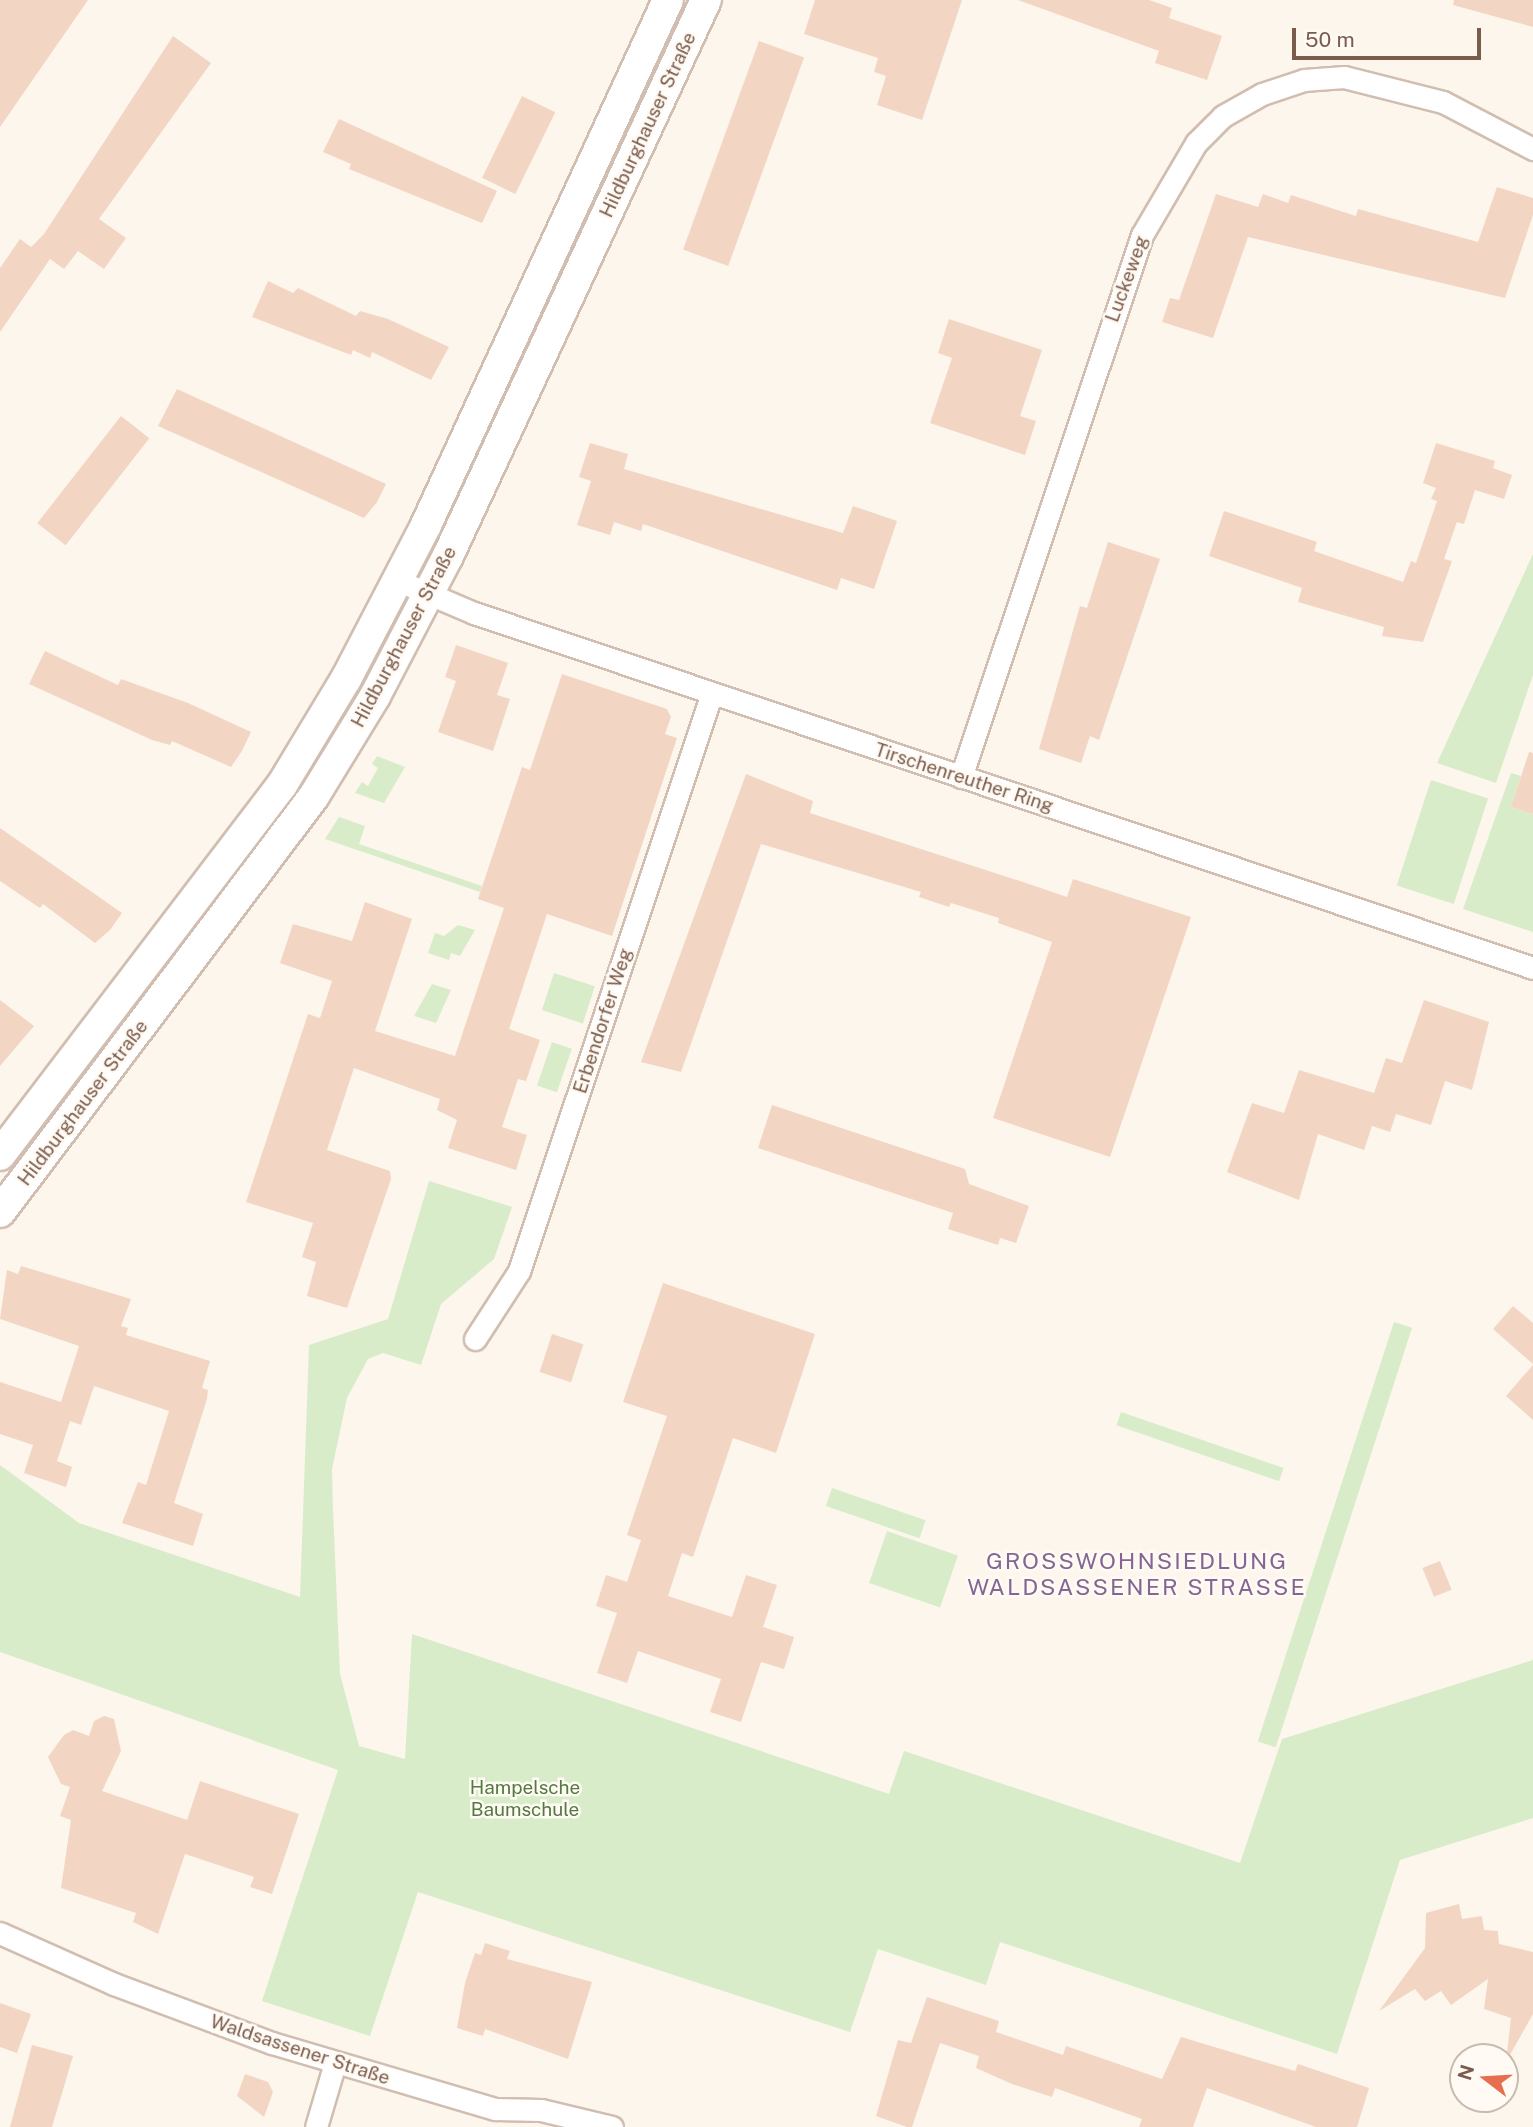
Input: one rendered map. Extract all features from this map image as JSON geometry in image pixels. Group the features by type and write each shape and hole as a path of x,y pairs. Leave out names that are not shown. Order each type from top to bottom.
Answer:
{"main road":[{"name":"Hildburghauser Straße","path":"0,1155 282,785 399,581 668,0"},
{"name":"Hildburghauser Straße","path":"0,1212 314,796 429,595 706,0"}],"street":[{"name":"Luckeweg","path":"961,777 1142,234 1196,142 1223,116 1262,93 1304,79 1344,77 1443,102 1533,149"},
{"name":"Tirschenreuther Ring","path":"399,581 429,595 712,693 1533,968"},
{"name":"Erbendorfer Weg","path":"475,1339 519,1272 712,693"},
{"name":"Waldsassener Straße","path":"0,1933 178,2009 335,2063 495,2109 541,2110 612,2127"},
{"path":"316,2127 335,2063"}],"green space":[{"path":"639,91 646,94 484,477 476,474"},
{"path":"1533,554 1533,675 1496,783 1437,763"},
{"path":"377,756 405,767 384,803 355,793 362,782 368,786 378,768 372,764"},
{"path":"1511,773 1521,776 1511,807 1533,814 1533,932 1463,909"},
{"path":"1431,780 1488,799 1454,904 1397,886"},
{"path":"339,817 365,826 359,844 482,886 480,892 325,839"},
{"path":"458,925 475,930 460,956 451,953 449,960 428,953 435,933 444,936"},
{"path":"554,973 595,986 583,1023 542,1010"},
{"path":"432,984 451,990 436,1023 414,1016"},
{"path":"552,1042 572,1049 557,1092 537,1085"},
{"name":"Hampelsche Baumschule","path":"429,1181 512,1207 494,1259 441,1304 421,1365 383,1353 368,1359 347,1398 332,1469 333,1510 340,1674 359,1746 405,1759 412,1634 889,1794 904,1751 1240,1863 1282,1739 1533,1660 1533,1818 1400,1860 1337,2054 1000,1942 986,1985 878,1949 850,2032 418,1892 370,2036 262,2001 338,1770 0,1652 0,1465 79,1523 300,1597 309,1345 388,1319"},
{"path":"1394,1322 1412,1328 1276,1747 1258,1741"},
{"path":"1121,1412 1284,1468 1279,1481 1116,1425"},
{"path":"832,1488 926,1520 919,1538 826,1506"},
{"path":"887,1531 958,1555 940,1607 869,1583"}],"building":[{"path":"0,0 88,0 0,127"},
{"path":"815,0 962,0 922,120 877,105 886,76 874,72 878,58 804,34"},
{"path":"1018,0 1149,0 1172,8 1169,18 1222,36 1207,80 1155,63 1159,51"},
{"path":"1454,0 1533,0 1533,27 1453,5"},
{"path":"173,36 211,63 99,219 126,238 104,269 78,251 64,269 50,259 0,332 0,268 20,239 31,247 44,234"},
{"path":"759,41 804,57 728,266 683,250"},
{"path":"522,96 555,112 515,194 482,178"},
{"path":"339,119 497,191 482,223 349,169 351,164 323,152"},
{"path":"1497,187 1533,198 1533,215 1505,298 1248,237 1213,338 1162,322 1170,298 1179,300 1216,194 1258,207 1263,194 1288,203 1291,195 1356,216 1358,209 1478,242"},
{"path":"268,281 293,293 298,288 356,316 360,311 388,319 449,347 431,380 372,352 370,358 353,350 351,355 252,317"},
{"path":"949,319 1042,350 1020,416 1036,421 1025,455 930,423 952,358 938,353"},
{"path":"177,389 386,484 377,502 364,518 158,426"},
{"path":"121,416 149,438 66,545 37,523"},
{"path":"590,443 628,454 624,469 843,533 853,506 897,521 874,589 841,578 837,590 643,524 641,531 614,522 610,535 577,525 591,481 579,477"},
{"path":"1436,443 1495,461 1493,468 1512,475 1504,499 1475,490 1464,524 1457,522 1444,559 1452,561 1423,642 1382,636 1384,627 1298,602 1302,588 1209,556 1224,511 1317,542 1314,551 1403,582 1411,561 1416,563 1437,501 1431,499 1436,488 1423,483"},
{"path":"1108,542 1160,559 1099,740 1090,736 1081,763 1039,749 1080,606 1087,608"},
{"path":"456,645 508,663 497,695 510,699 493,751 438,732 456,681 445,677"},
{"path":"45,651 118,685 121,679 188,703 251,732 231,767 172,741 170,745 152,740 29,684"},
{"path":"562,674 667,709 671,717 665,734 677,738 612,936 547,914 509,1029 540,1040 526,1081 518,1079 502,1127 527,1135 516,1170 448,1148 457,1120 437,1110 440,1099 354,1068 327,1150 390,1171 391,1179 347,1308 307,1296 316,1262 302,1257 313,1223 246,1202 308,1014 320,1018 332,981 280,963 293,924 352,941 365,902 412,919 375,1031 455,1056 504,908 478,899 522,767 530,770"},
{"path":"1529,752 1533,753 1533,814 1511,807"},
{"path":"746,774 813,801 810,813 1067,897 1073,879 1191,917 1110,1157 993,1118 1052,942 998,923 999,918 951,903 949,907 919,897 921,892 761,844 681,1072 641,1062"},
{"path":"0,828 122,913 110,930 95,943 43,904 40,908 0,881"},
{"path":"0,1000 34,1026 0,1066"},
{"path":"1424,1000 1489,1022 1472,1090 1445,1081 1431,1125 1396,1114 1390,1132 1372,1126 1364,1150 1318,1134 1299,1200 1227,1172 1252,1103 1284,1113 1299,1070 1374,1093 1386,1058 1402,1063"},
{"path":"772,1105 965,1169 969,1184 1029,1206 1016,1243 1000,1238 998,1245 948,1229 953,1213 758,1148"},
{"path":"21,1266 131,1299 121,1326 128,1328 126,1335 210,1361 202,1388 208,1390 207,1399 174,1503 203,1514 193,1546 122,1523 138,1482 146,1485 169,1411 94,1386 81,1425 70,1421 57,1461 72,1467 66,1487 24,1473 33,1445 0,1434 0,1382 61,1402 79,1346 0,1319 7,1270 18,1274"},
{"path":"663,1283 815,1334 776,1453 733,1438 693,1557 682,1553 668,1596 732,1617 746,1575 777,1585 763,1627 794,1637 784,1669 761,1662 741,1722 710,1712 721,1679 638,1651 627,1683 597,1673 617,1613 596,1606 606,1575 627,1582 641,1540 627,1535 667,1416 623,1402"},
{"path":"1513,1306 1533,1323 1533,1364 1493,1329"},
{"path":"552,1334 583,1344 571,1382 540,1372"},
{"path":"1533,1365 1533,1420 1506,1396"},
{"path":"1440,1561 1452,1590 1434,1597 1422,1568"},
{"path":"104,1716 114,1719 121,1751 102,1791 187,1820 200,1781 299,1814 272,1894 250,1887 254,1877 185,1854 158,1934 133,1922 136,1913 61,1888 71,1820 60,1816 70,1787 61,1784 48,1757 64,1735 73,1730 89,1736 94,1721"},
{"path":"1459,1904 1462,1919 1482,1916 1484,1930 1498,1931 1499,1944 1533,1952 1533,2014 1517,2043 1508,2043 1511,2018 1484,2009 1488,1979 1451,2005 1441,1991 1425,2001 1415,1989 1379,2011 1425,1948 1426,1913"},
{"path":"485,1943 510,1951 507,1959 592,1982 568,2059 485,2029 483,2036 457,2028 465,1983 475,1953 481,1955"},
{"path":"927,1997 999,2021 996,2032 1063,2055 1066,2046 1162,2079 1181,2037 1295,2071 1298,2064 1369,2088 1357,2127 1316,2127 1207,2088 1193,2127 1139,2127 1142,2119 1055,2088 1052,2097 1012,2084 976,2068 979,2056 940,2043 912,2127 907,2127 876,2116 898,2040 911,2043"},
{"path":"0,2003 31,2014 17,2053 0,2047"},
{"path":"32,2045 73,2056 52,2127 10,2127"},
{"path":"245,2074 268,2082 273,2092 264,2117 237,2096"}],"district":[{"name":"GROSSWOHNSIEDLUNG WALDSASSENER STRASSE","path":"1137,1574"}]}
